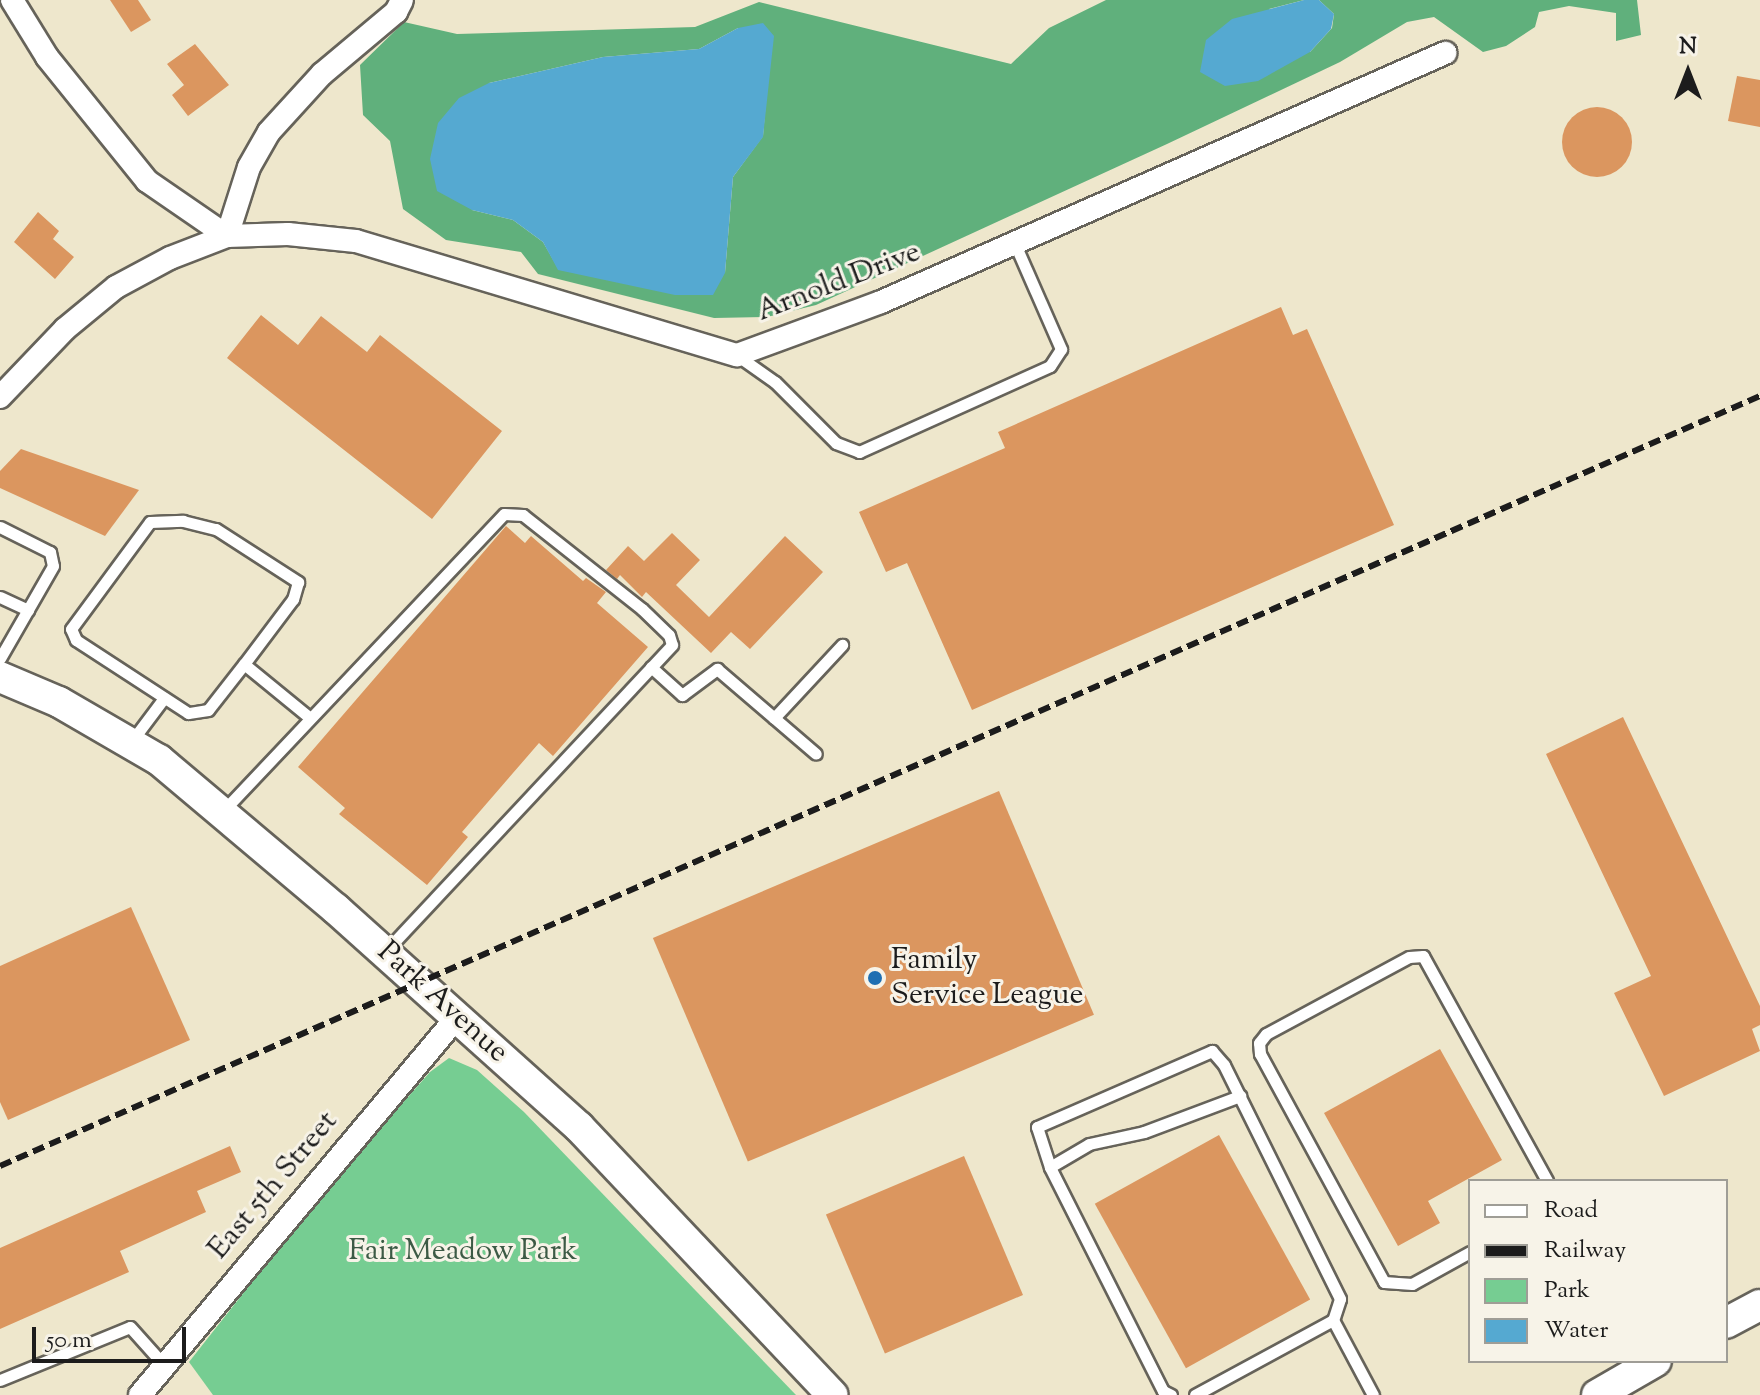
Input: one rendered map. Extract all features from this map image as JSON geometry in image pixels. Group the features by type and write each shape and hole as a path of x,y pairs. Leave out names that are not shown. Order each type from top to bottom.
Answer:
{"main road":[{"name":"Park Avenue","path":"0,677 59,702 130,743 223,812 385,951 579,1127 832,1395"},
{"path":"1728,1322 1760,1305"},
{"path":"1597,1395 1645,1364"}],"street":[{"path":"12,0 56,69 147,181 227,236 249,167 269,132 322,74 396,12 402,0"},
{"name":"Arnold Drive","path":"0,397 65,329 116,287 170,258 227,236 288,234 356,241 737,355 1015,244 1445,53"},
{"name":"East 5th Street","path":"140,1395 457,1017"}],"lane":[{"path":"737,355 775,382 836,443 859,452 1050,366 1061,349 1015,244"},
{"path":"223,812 504,514 513,512 561,544 669,635 672,645 385,951"},
{"path":"183,521 216,529 298,582 293,599 244,664 208,710 199,714 164,698 76,640 71,629 150,522 183,521"},
{"path":"0,527 50,552 53,566 0,658"},
{"path":"0,597 28,610"},
{"path":"774,718 842,645"},
{"path":"244,664 310,718"},
{"path":"651,667 682,695 717,669 816,754"},
{"path":"130,743 164,698"},
{"path":"1468,1253 1412,1284 1384,1282 1260,1054 1259,1043 1266,1034 1409,957 1423,956 1546,1179"},
{"path":"1171,1395 1163,1391 1050,1167 1037,1127 1212,1051 1240,1096 1340,1299 1333,1320 1195,1395"},
{"path":"1050,1167 1089,1144 1144,1132 1240,1096"},
{"path":"1333,1320 1373,1395"},
{"path":"0,1380 130,1327 164,1365"}],"green space":[{"path":"1106,0 1304,0 1269,9 1310,52 1332,28 1334,14 1319,0 1637,0 1641,35 1616,41 1616,13 1569,6 1539,12 1535,27 1506,46 1483,52 1434,17 1407,22 1340,62 1167,144 816,305 767,317 714,318 538,274 521,252 446,240 403,209 390,141 363,115 360,65 404,22 457,34 695,27 759,2 1011,64 1049,28","holes":["738,28 766,100 763,136 733,177 725,273 559,270 543,242 513,220 472,210 489,83 603,57 699,49"]},
{"name":"Fair Meadow Park","path":"449,1058 477,1070 524,1112 796,1395 213,1395 189,1362 316,1201 430,1072"}],"water":[{"path":"1304,0 1319,0 1334,14 1331,29 1310,52 1258,81 1225,86 1200,72 1206,40 1232,19"},
{"path":"763,23 774,36 763,137 733,177 725,273 713,295 675,295 558,270 543,242 513,220 472,210 437,191 430,159 438,123 459,98 489,83 603,57 699,49 738,28"}],"building":[{"path":"110,0 138,0 151,20 131,32"},
{"path":"195,44 229,85 188,116 172,95 184,85 167,64"},
{"path":"1737,76 1760,80 1760,127 1728,121"},
{"path":"1604,107 1626,122 1632,142 1630,156 1622,167 1611,175 1590,177 1572,167 1564,156 1562,135 1572,117 1583,109"},
{"path":"38,212 59,231 53,239 74,257 55,279 14,242"},
{"path":"1281,307 1293,335 1307,329 1394,525 972,710 907,563 886,572 859,512 1005,448 998,432"},
{"path":"261,315 298,345 321,316 367,352 380,335 502,431 432,519 227,358"},
{"path":"21,449 139,490 105,536 0,488 0,471"},
{"path":"506,526 525,543 531,536 583,581 586,578 606,592 597,603 648,647 553,756 539,743 462,832 468,837 427,885 339,814 345,808 298,767"},
{"path":"672,533 700,560 676,585 709,617 785,536 823,572 750,649 731,632 711,653 646,592 642,597 620,575 617,579 606,570 628,546 644,561"},
{"path":"1623,717 1760,1006 1760,1025 1752,1029 1760,1051 1664,1096 1614,993 1651,976 1546,754"},
{"name":"Family Service League","path":"999,791 1094,1015 748,1162 653,938"},
{"path":"131,907 190,1040 8,1120 0,1102 0,966"},
{"path":"1440,1049 1502,1160 1428,1201 1440,1223 1398,1246 1324,1113"},
{"path":"1219,1135 1310,1299 1186,1368 1095,1204"},
{"path":"230,1146 241,1172 197,1191 206,1212 120,1251 129,1272 0,1329 0,1248"},
{"path":"964,1156 1023,1295 885,1354 826,1215"}],"railway":[{"path":"0,1166 1760,396"}],"place":[{"name":"Family Service League","path":"875,978"}]}
